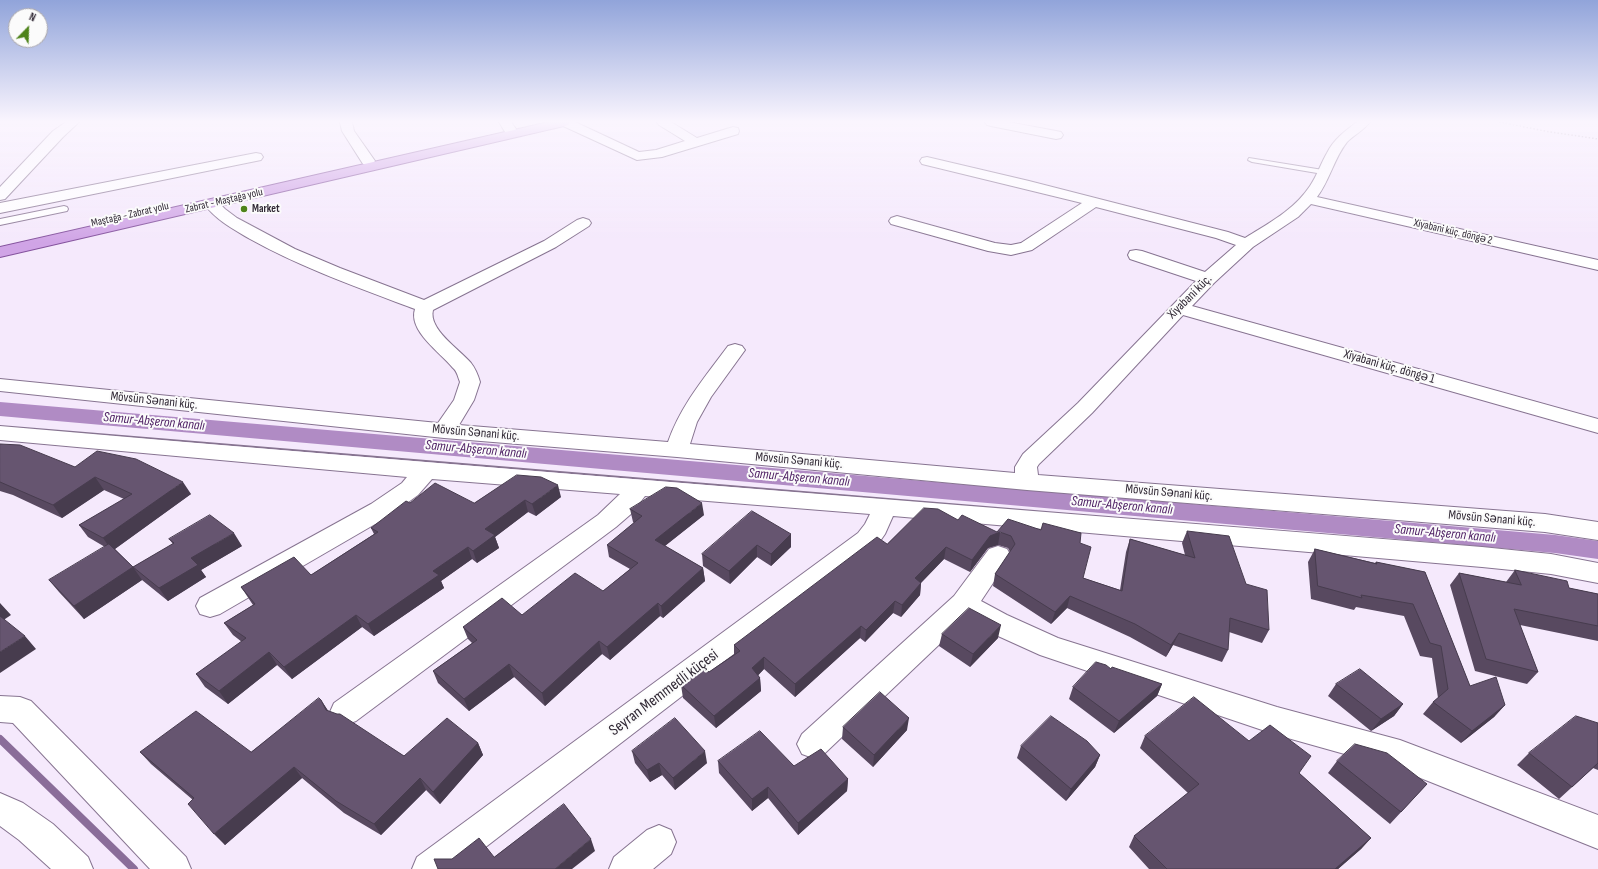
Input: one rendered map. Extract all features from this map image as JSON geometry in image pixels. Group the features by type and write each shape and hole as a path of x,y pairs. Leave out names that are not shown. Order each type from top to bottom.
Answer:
{"main road":[{"name":"Maştağa - Zabrat yolu","path":"0,244 361,163"},
{"name":"Zabrat - Maştağa yolu","path":"0,252 390,163"}],"street":[{"path":"0,196 31,163"},
{"path":"0,208 224,163"},
{"path":"934,163 1024,184 1222,235 1247,244"},
{"name":"Xiyabani küç.","path":"1027,482 1026,467 1031,459 1085,408 1149,339 1208,279 1247,244 1293,214 1318,186 1328,163"},
{"name":"Xiyabani küç. döngə 2","path":"1308,199 1598,265"},
{"path":"897,221 994,248 1011,250 1026,247 1094,202"},
{"path":"212,204 225,218 268,243 425,307"},
{"path":"444,431 464,400 470,382 464,367 426,328 422,317 425,307 550,244 583,223"},
{"path":"1136,255 1208,279"},
{"name":"Xiyabani küç. döngə 1","path":"1180,308 1598,426"},
{"path":"676,450 686,422 701,396 735,350"},
{"name":"Mövsün Sənani küç.","path":"0,385 444,431 676,450 1027,482 1546,523 1598,531"},
{"path":"0,433 426,472 885,506 1482,557 1551,564 1598,573"},
{"path":"210,606 380,510 410,489 426,472"},
{"path":"345,712 607,521 622,508 640,487"},
{"name":"Seyran Memmedli küçesi","path":"430,869 867,540 876,528 885,506"},
{"path":"813,744 964,604 998,556"},
{"path":"964,604 997,623 1050,647 1277,721 1400,755 1598,832"},
{"path":"0,709 20,710 174,869"},
{"path":"0,809 15,815 40,834 76,869"},
{"path":"626,869 659,842"}],"lane":[{"path":"1267,163 1323,172"},
{"path":"0,222 64,209"}],"building":[{"path":"0,444 20,445 75,467 97,451 136,459 183,482 103,538 79,525 132,494 95,477 53,505 0,482"},
{"path":"517,475 541,477 558,485 532,504 525,500 485,529 495,535 473,551 468,547 433,571 439,575 368,624 356,615 284,667 269,652 219,691 196,674 246,638 224,623 255,604 241,587 294,557 311,575 378,532 371,528 406,501 410,503 435,483 474,503"},
{"path":"666,487 677,488 702,503 655,540 703,568 661,606 658,603 607,647 599,641 542,693 509,664 464,699 433,671 477,640 463,627 502,598 522,615 575,573 603,591 638,563 607,545 642,516 630,509"},
{"path":"924,508 938,509 958,520 962,515 997,532 1008,519 1041,530 1043,523 1081,533 1080,543 1091,547 1083,578 1122,591 1130,539 1195,558 1187,531 1229,536 1246,584 1267,590 1269,630 1230,618 1228,650 1179,633 1171,645 1135,624 1070,596 1055,612 995,574 1015,544 1011,536 1000,532 990,536 972,560 946,547 915,578 921,583 902,605 895,601 866,630 861,626 795,684 764,657 752,668 760,678 714,716 681,685 704,668 709,672 740,651 734,645 877,537 887,544"},
{"path":"752,511 791,534 771,554 757,545 729,571 702,554"},
{"path":"210,515 234,533 191,558 198,565 159,588 133,567 174,543 169,539"},
{"path":"109,544 133,567 74,606 49,580"},
{"path":"1315,549 1377,564 1376,562 1425,572 1470,686 1496,677 1505,705 1472,731 1433,702 1448,689 1441,646 1430,643 1413,604 1361,595 1362,598 1318,586"},
{"path":"1515,570 1567,581 1569,588 1598,594 1598,626 1514,609 1538,672 1486,659 1459,573 1521,585"},
{"path":"969,608 1001,625 973,654 942,634"},
{"path":"0,616 25,636 0,652"},
{"path":"1096,662 1106,665 1111,669 1112,667 1162,684 1119,721 1073,687"},
{"path":"1360,669 1403,704 1381,719 1336,684"},
{"path":"880,692 909,718 874,755 843,727"},
{"path":"1194,697 1249,741 1270,725 1311,756 1299,773 1371,838 1335,869 1167,869 1134,836 1199,784 1145,736"},
{"path":"319,698 326,710 340,714 404,756 447,718 478,743 433,792 420,778 374,824 336,801 294,767 214,834 188,804 194,798 140,752 196,711 251,752"},
{"path":"1051,716 1087,741 1100,755 1071,789 1021,746"},
{"path":"1576,716 1598,723 1598,763 1572,787 1529,753"},
{"path":"675,718 705,751 673,778 659,763 647,770 632,751"},
{"path":"760,731 794,766 821,749 848,779 798,823 768,787 752,799 718,761"},
{"path":"1355,744 1387,753 1427,784 1401,812 1337,761"},
{"path":"564,804 591,839 555,869 438,869 434,859 452,859 479,838 494,857"}],"waterway":[{"name":"Samur-Abşeron kanalı","path":"0,409 1555,544 1598,550"},
{"path":"0,739 134,869"}],"place":[{"name":"Market","path":"244,209"}]}
